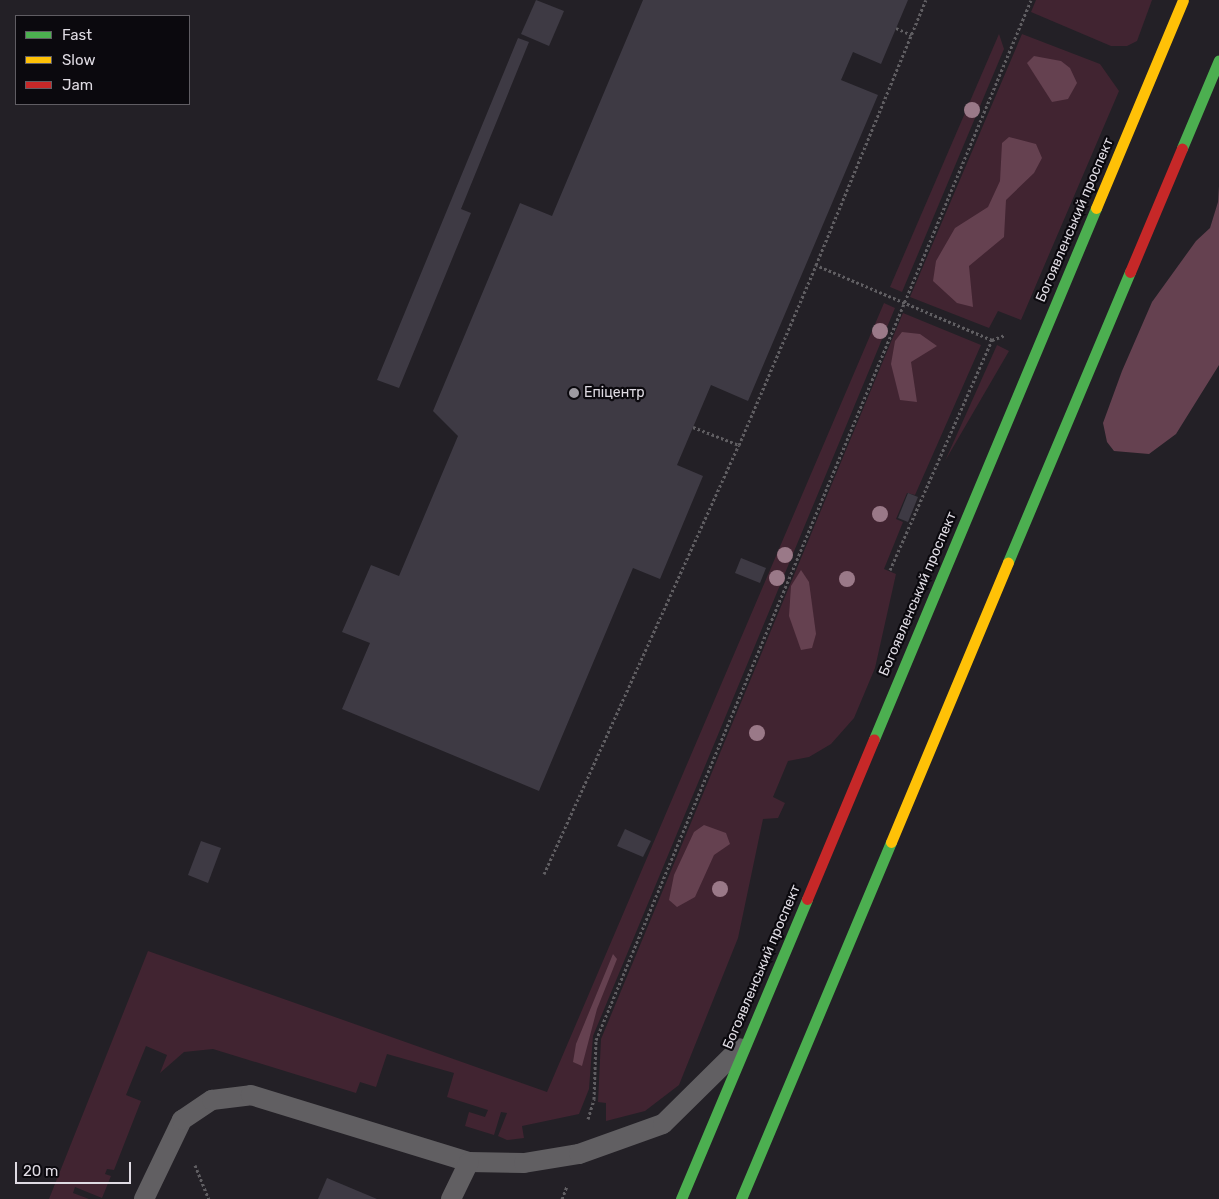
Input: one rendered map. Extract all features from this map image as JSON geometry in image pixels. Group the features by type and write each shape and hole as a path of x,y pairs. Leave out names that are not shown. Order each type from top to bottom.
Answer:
{"main road":[{"name":"Богоявленський проспект","path":"681,1199 1183,0"},
{"path":"741,1199 1219,60"}],"lane":[{"path":"144,1199 182,1120 212,1100 234,1095 251,1095 469,1162 524,1163 579,1154 663,1124 747,1042"},
{"path":"450,1199 469,1162"}],"path":[{"path":"544,874 739,445 926,0"},
{"path":"588,1121 594,1098 596,1040 903,301 1031,0"},
{"path":"896,28 912,35"},
{"path":"816,265 992,340 890,570"},
{"path":"693,428 739,445"}],"shaded area":[{"path":"1036,0 1152,0 1137,41 1127,46 1111,46 1031,12"},
{"path":"999,34 1004,49 902,292 890,287"},
{"path":"1022,34 1100,64 1119,91 1021,320 998,311 989,328 910,297"},
{"path":"1034,56 1061,61 1070,68 1077,83 1068,99 1052,102 1027,63"},
{"path":"1009,137 1036,144 1042,158 1034,173 1006,200 1004,237 969,266 973,307 957,303 933,281 936,261 955,228 988,207 1000,181 1002,143"},
{"path":"1219,186 1219,365 1176,434 1149,454 1114,451 1107,442 1103,423 1122,371 1152,302 1196,241 1210,228 1218,202"},
{"path":"884,303 895,308 593,1036 589,1089 579,1114 522,1126 524,1138 507,1140 498,1136 507,1113 501,1112 494,1135 465,1126 469,1112 485,1117 488,1110 447,1097 454,1073 387,1054 376,1087 360,1082 356,1093 213,1049 184,1052 160,1073 167,1055 146,1046 126,1095 141,1101 114,1170 107,1169 105,1174 111,1176 102,1198 75,1187 73,1193 89,1199 49,1199 148,951 547,1092"},
{"path":"903,313 981,345 915,495 907,493 896,519 903,522 884,569 896,574 875,668 854,718 831,744 809,757 788,761 773,797 785,803 778,818 763,819 738,938 679,1085 645,1111 606,1121 606,1103 598,1102 601,1039"},
{"path":"902,332 920,334 937,346 911,362 917,402 900,400 891,364 895,341"},
{"path":"997,345 1009,351 945,461"},
{"path":"801,570 809,582 816,634 812,648 801,650 789,616 791,586"},
{"path":"704,825 726,833 730,844 714,855 695,897 677,907 669,900 674,875 694,832"},
{"path":"613,954 617,959 597,1009 582,1066 573,1062 576,1044"}],"building":[{"path":"536,0 564,11 549,46 521,34"},
{"name":"Епіцентр","path":"643,0 908,0 881,64 853,52 841,80 878,95 748,401 711,385 677,465 703,476 660,579 633,568 539,791 342,709 370,643 342,632 371,565 399,576 458,436 433,411 520,203 552,216"},
{"path":"518,38 529,42 461,209 471,213 399,388 377,380"},
{"path":"908,493 918,497 908,522 898,518"},
{"path":"741,558 766,568 760,583 735,573"},
{"path":"625,829 651,841 643,857 617,846"},
{"path":"201,841 221,848 208,883 188,875"},
{"path":"327,1178 377,1199 318,1199"}],"traffic: fast":[{"path":"1182,148 1219,60"},
{"path":"874,739 1096,208"},
{"path":"1008,562 1130,272"},
{"path":"741,1199 891,842"},
{"path":"681,1199 807,899"}],"traffic: slow":[{"path":"1096,208 1183,0"},
{"path":"891,842 1008,562"}],"traffic: jam":[{"path":"1130,272 1182,148"},
{"path":"807,899 874,739"}],"place":[{"name":"Епіцентр","path":"574,393"}]}
